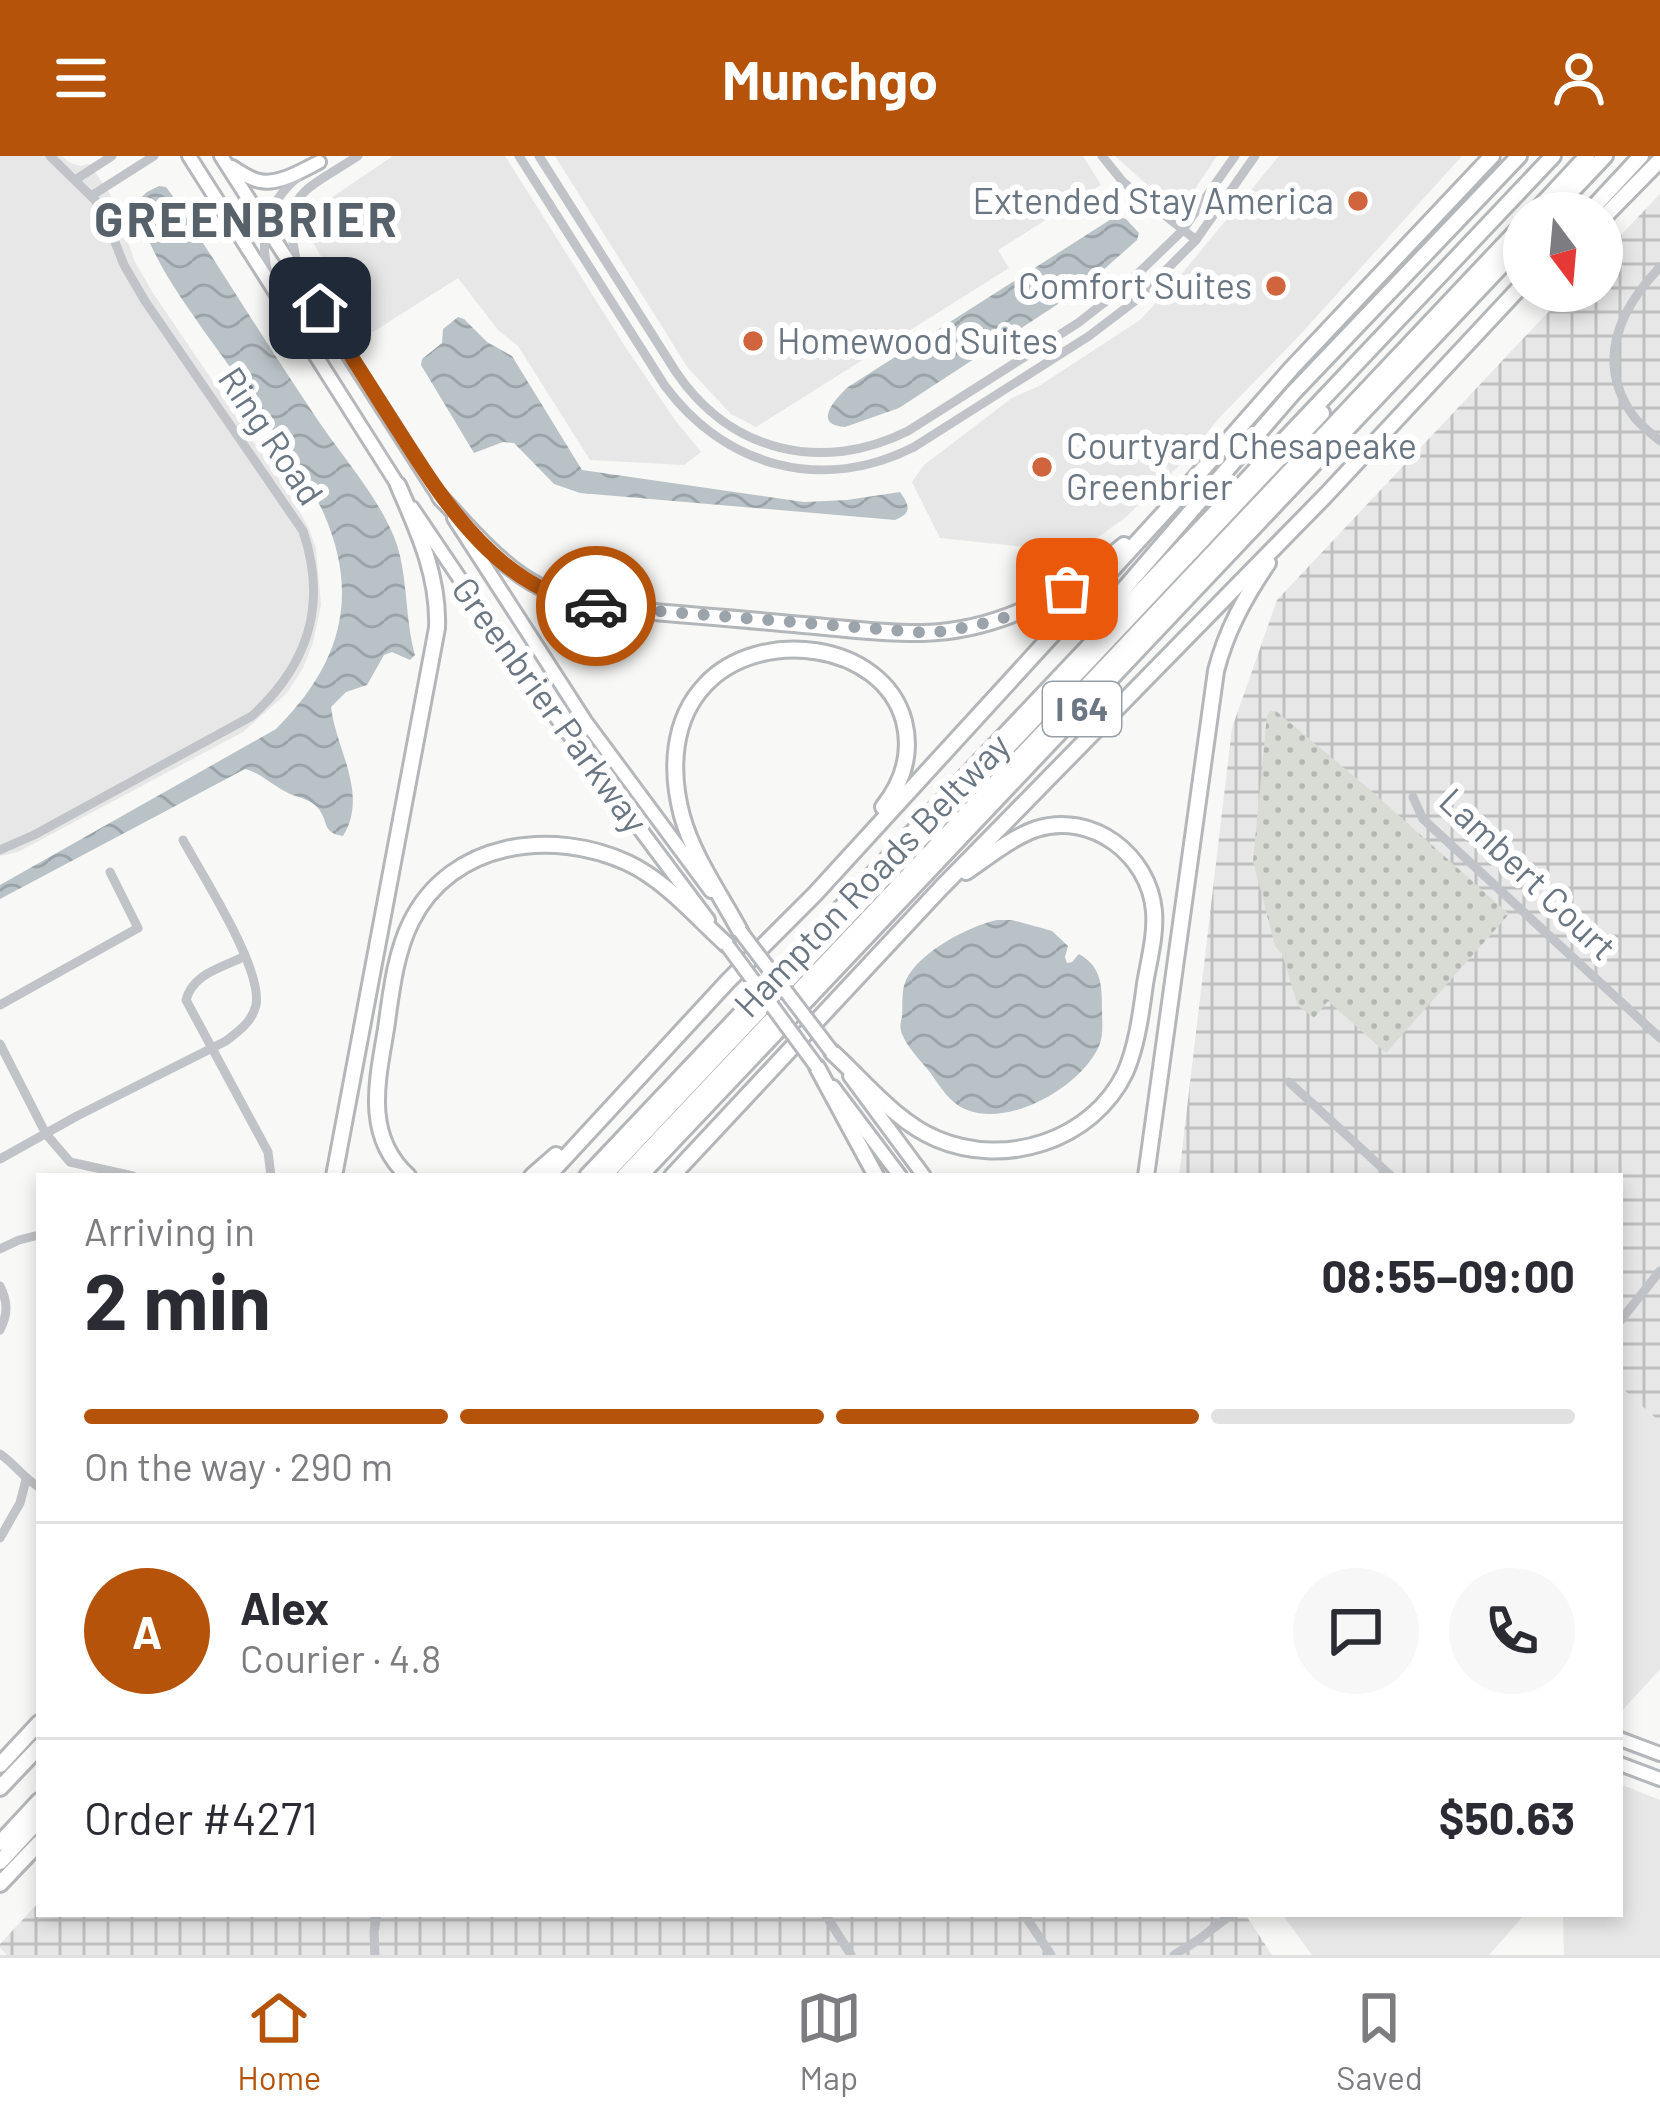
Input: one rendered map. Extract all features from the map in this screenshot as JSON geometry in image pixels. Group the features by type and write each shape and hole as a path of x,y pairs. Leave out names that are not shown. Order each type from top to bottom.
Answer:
{"highway":[{"path":"551,1173 814,894 1291,369 1492,156"},
{"path":"1108,624 1124,590 1293,393 1519,156"},
{"name":"Hampton Roads Beltway","path":"590,1173 1553,156"},
{"path":"607,1173 1565,156"},
{"path":"1554,192 1588,156"},
{"path":"1570,192 1608,156"},
{"path":"1608,192 1641,156"},
{"path":"1623,198 1660,160"},
{"path":"627,1173 1503,246"},
{"name":"Hampton Roads Beltway","path":"643,1173 1503,264"},
{"path":"678,1171 941,888 1503,305"},
{"path":"1452,360 1506,312"},
{"path":"335,1173 437,628 434,582 423,542 398,485"},
{"path":"1146,1173 1224,639 1275,553 1326,494"},
{"path":"440,497 516,574 574,602 912,633 979,625 1046,601 1098,568 1173,503"},
{"path":"740,931 685,826 675,753 682,723 706,682 748,658 814,652 855,661 888,687 906,728 907,756 896,788 814,894"},
{"path":"832,1052 922,1132 977,1150 1023,1148 1059,1138 1085,1121 1115,1090 1134,1046 1154,929 1149,888 1135,861 1095,832 1052,826 1024,835 941,888"},
{"path":"405,1173 392,1159 378,1128 375,1102 380,1060 408,930 429,894 453,872 481,856 521,845 583,847 648,874 727,945"},
{"path":"818,1067 874,1173"},
{"path":"536,1173 615,1105"},
{"path":"0,1766 36,1727"},
{"path":"0,1788 36,1750"},
{"path":"0,1844 36,1804"},
{"path":"0,1862 36,1823"},
{"path":"0,1884 36,1846"}],"main road":[{"name":"Greenbrier Parkway","path":"189,156 513,659 897,1173"},
{"path":"224,160 254,180 266,182 324,159"},
{"name":"Greenbrier Parkway","path":"224,160 585,721 922,1173"},
{"path":"1623,1740 1660,1754"},
{"path":"1623,1766 1660,1779"}],"street":[{"name":"Ring Road","path":"0,850 251,716 293,670 312,615 313,574 302,531 145,302 124,266 104,214 50,156"},
{"path":"75,181 112,156"},
{"path":"91,196 154,156"},
{"path":"300,278 290,225 297,200 358,156"},
{"path":"519,156 675,400 700,426 761,460 795,468 848,469 914,447 1093,333 1148,289 1196,240 1255,156"},
{"path":"539,156 698,400 740,432 772,446 808,453 876,445 924,422 1100,307 1182,231 1235,156"},
{"path":"1102,156 1123,182 1196,240"},
{"path":"271,286 263,248 266,224 280,195 324,159"},
{"path":"1660,267 1630,303 1618,328 1614,359 1619,388 1634,418 1660,441"},
{"name":"Lambert Court","path":"1413,797 1423,819 1660,1038"},
{"path":"0,1160 226,1041 248,1024 256,1004 255,980 183,840"},
{"path":"0,1005 138,928 110,872"},
{"path":"244,956 204,975 185,996 268,1152 271,1173"},
{"path":"0,1044 46,1134 70,1162 120,1173"},
{"path":"1289,1082 1388,1173"},
{"path":"0,1249 36,1236"},
{"path":"1623,1317 1660,1270"},
{"path":"0,1286 7,1307 0,1330"},
{"path":"0,1454 36,1485"},
{"path":"0,1538 20,1503 26,1480"},
{"path":"375,1955 376,1917"},
{"path":"827,1917 851,1955"},
{"path":"1026,1917 1051,1955"},
{"path":"1174,1955 1228,1917"}],"shaded area":[{"path":"0,156 62,156 70,163 90,164 112,197 135,262 153,293 309,529 316,548 321,605 303,668 287,693 243,732 18,852 0,856"},
{"path":"393,156 505,156 624,345 701,452 684,465 590,460 518,346 498,330 458,278 373,332 364,331 306,230 316,208"},
{"path":"555,156 1083,156 1101,185 998,250 1009,268 756,427 731,414 688,368"},
{"path":"1115,156 1217,156 1179,213"},
{"path":"1279,156 1462,156 1186,459 1126,517 1071,552 940,538 912,482 924,465 1012,398 1039,386 1140,320"},
{"path":"1660,194 1660,1422 1623,1389 1623,1173 1179,1173 1232,728 1277,600 1548,312 1623,312 1623,233"},
{"path":"1271,711 1368,788 1509,914 1386,1053 1328,1001 1314,1018 1298,1006 1282,954 1275,946 1253,861"},
{"path":"1623,1389 1660,1422 1660,1669 1623,1710"},
{"path":"1623,1785 1660,1800 1660,1955 1564,1955 1563,1917 1623,1917"},
{"path":"36,1905 36,1917 1247,1917 1272,1955 7,1955 0,1944"},
{"path":"1284,1917 1522,1917 1489,1955 1312,1955"}],"water":[{"path":"159,186 172,195 381,511 401,558 415,655 410,660 392,652 384,655 367,685 346,692 331,707 352,788 350,820 343,836 329,830 312,803 245,769 0,899 0,885 276,729 315,681 338,630 341,575 324,514 156,257 136,202"},
{"path":"1116,216 1139,233 1137,240 1084,287 899,408 845,427 829,421 829,410 848,387"},
{"path":"458,317 512,356 582,470 804,502 900,492 907,512 895,520 580,493 554,484 514,443 503,442 474,453 421,365 442,343 443,329"},
{"path":"997,920 1052,931 1068,946 1067,963 1079,954 1092,965 1101,985 1102,1032 1090,1061 1061,1089 1023,1108 984,1114 950,1099 907,1044 900,1025 903,989 912,970 946,942"}],"way so far":[{"path":"596,606 927,633 1002,618 1067,589"}],"place":[{"name":"Extended Stay America","path":"1358,201"},
{"name":"Comfort Suites","path":"1276,286"},
{"name":"Homewood Suites","path":"753,341"},
{"name":"Courtyard Chesapeake Greenbrier","path":"1042,467"}],"district":[{"name":"GREENBRIER","path":"247,220"}],"route":[{"path":"320,308 440,497 516,574 550,594 596,606"}]}
